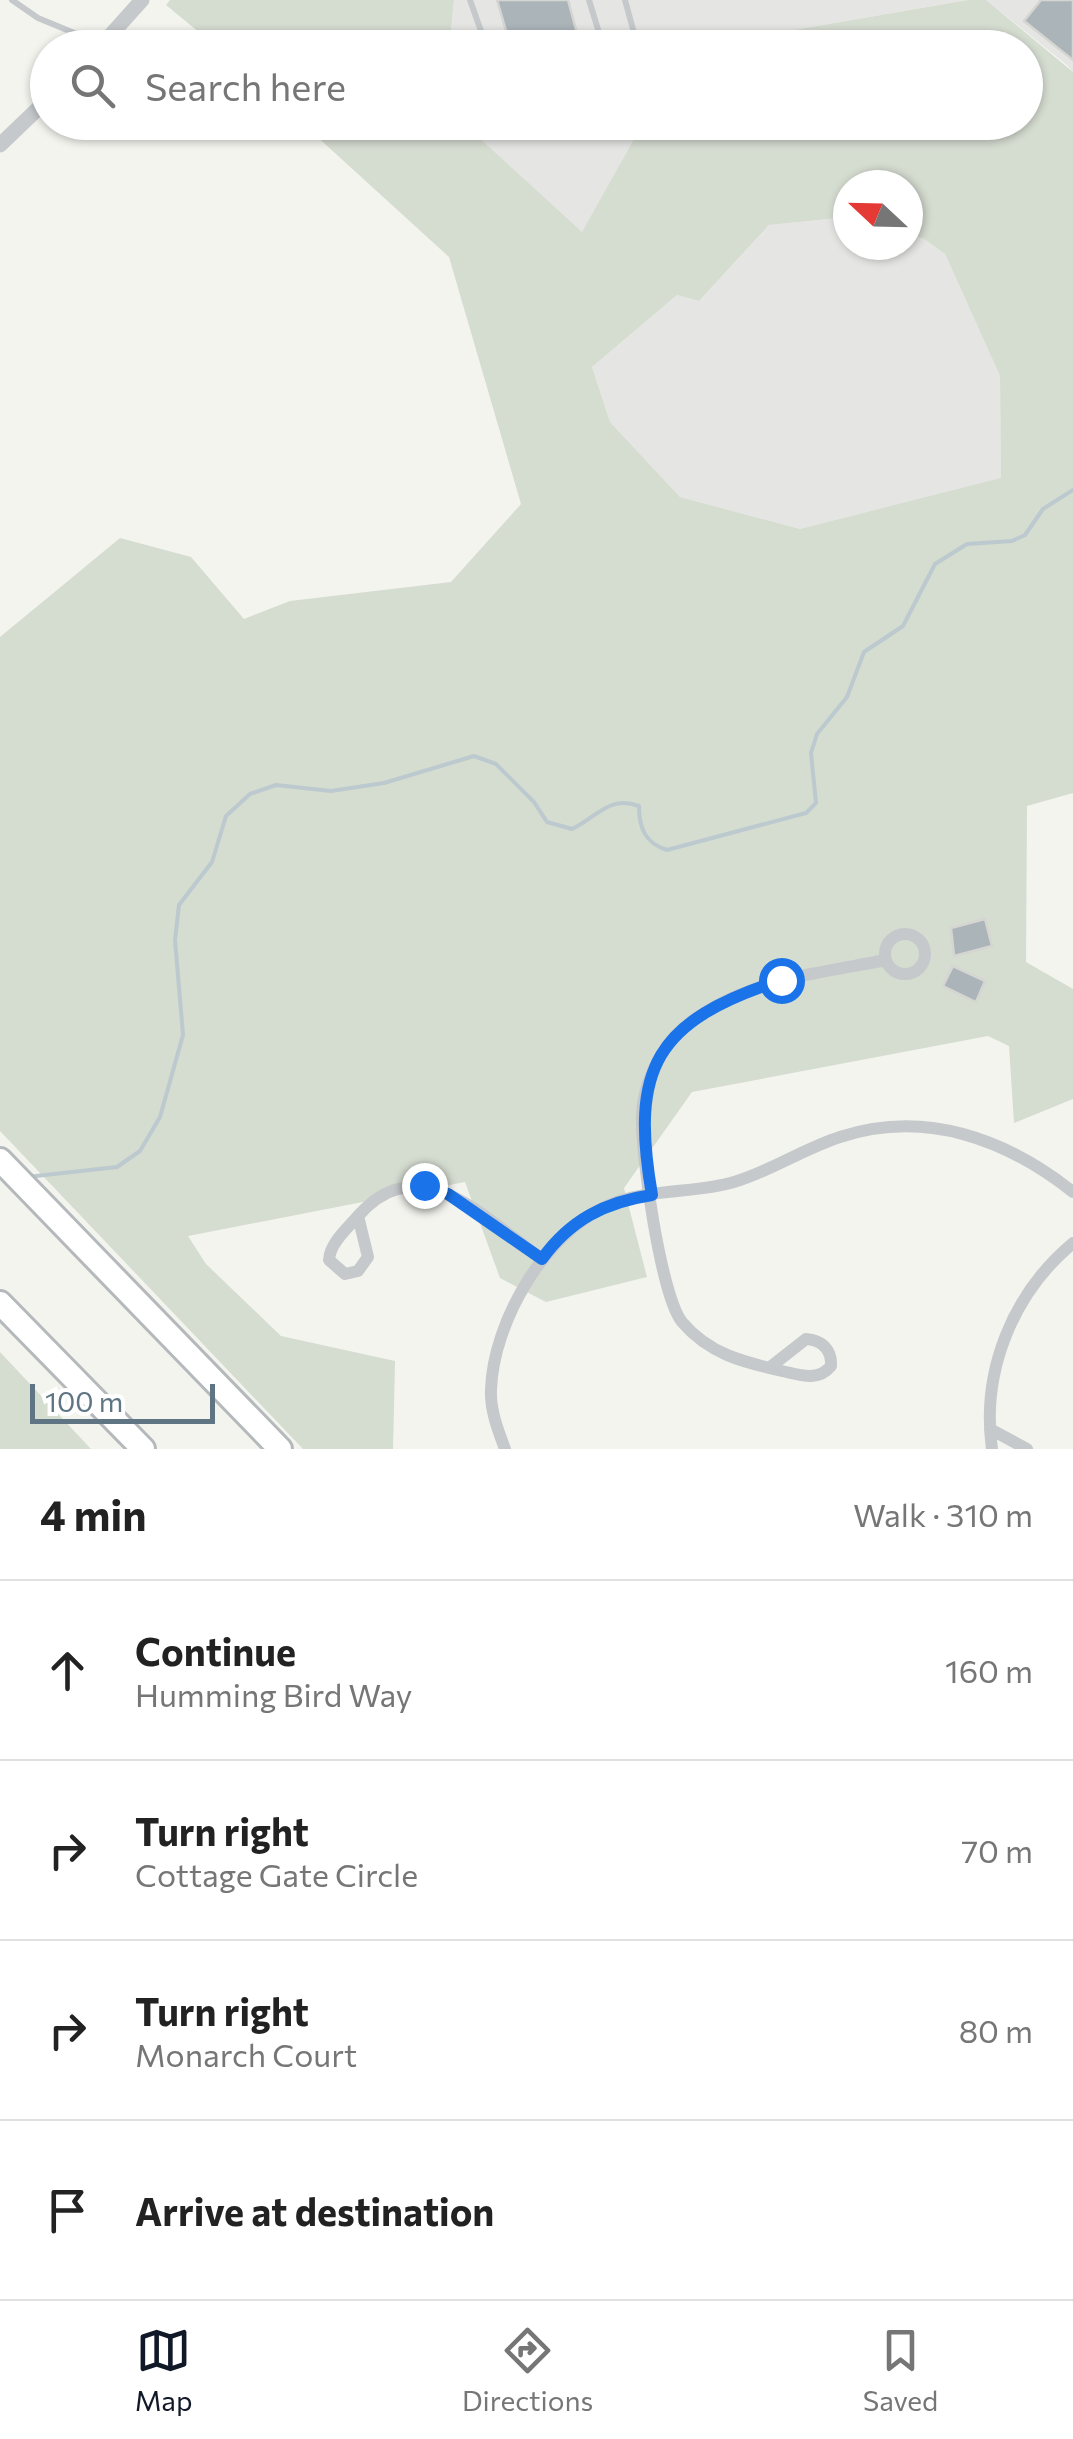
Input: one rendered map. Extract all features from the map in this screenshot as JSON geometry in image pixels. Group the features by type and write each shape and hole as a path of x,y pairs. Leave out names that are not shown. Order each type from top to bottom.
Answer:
{"highway":[{"path":"0,1160 280,1449"},
{"path":"0,1303 143,1449"}],"street":[{"path":"115,30 142,0"},
{"path":"0,146 30,117"},
{"path":"768,1368 806,1339 822,1344 832,1358 831,1366 818,1376 768,1368 714,1350 678,1317 668,1295 643,1141 644,1096 662,1054 678,1033 736,995 781,980 886,960"},
{"path":"505,1449 491,1393 501,1342 542,1259 575,1222 612,1204 733,1182 839,1137 903,1127 962,1132 992,1141 1026,1158 1073,1192"},
{"path":"358,1216 396,1187 424,1185 448,1194 542,1259"},
{"path":"992,1449 989,1403 997,1358 1024,1297 1073,1243"},
{"path":"990,1429 1027,1449"}],"lane":[{"path":"12,0 65,30"},
{"path":"470,0 481,30"},
{"path":"589,0 599,30"},
{"path":"625,0 634,30"}],"shaded area":[{"path":"170,0 454,0 451,30 196,30 166,5"},
{"path":"454,0 968,0 794,30 451,30"},
{"path":"986,0 1073,0 1073,72 1043,46 1043,30 1023,30"},
{"path":"986,0 1022,30 794,30"},
{"path":"1043,47 1073,72 1073,793 1027,806 1026,962 1073,989 1073,1099 1014,1123 1009,1046 988,1036 692,1092 624,1188 647,1277 546,1302 500,1278 465,1182 188,1236 206,1264 281,1336 395,1361 393,1449 303,1449 0,1131 0,637 120,538 191,557 244,619 290,601 451,582 521,504 449,257 321,140 482,140 582,232 633,140 1043,140","holes":["833,170 923,170 924,239 945,254 1000,376 1001,478 800,529 680,497 610,422 592,367 677,295 699,301 769,225 833,219"]},
{"path":"481,140 634,140 582,233"},
{"path":"833,219 833,260 923,260 923,239 945,254 1000,376 1001,479 800,529 680,497 610,422 592,367 677,295 699,301 769,225"},
{"path":"0,1352 91,1449 0,1449"}],"building":[{"path":"497,0 568,0 576,30 506,30"},
{"path":"1041,0 1073,0 1073,60 1043,36 1043,30 1035,30 1024,21"},
{"path":"985,919 992,946 954,956 951,928"},
{"path":"953,966 985,981 976,1002 943,986"}],"waterway":[{"path":"27,1177 117,1167 140,1151 160,1117 183,1035 175,940 179,905 212,862 226,816 250,794 276,785 331,791 384,783 474,756 496,764 534,802 547,822 572,829 611,805 629,803 639,806 648,839 667,850 806,813 816,803 811,753 817,734 847,697 864,652 903,626 935,564 967,544 1012,541 1025,535 1043,509 1073,490"}],"route":[{"path":"424,1185 448,1194 542,1259 575,1222 612,1204 652,1195 643,1141 644,1096 662,1054 678,1033 736,995 781,980"}]}
